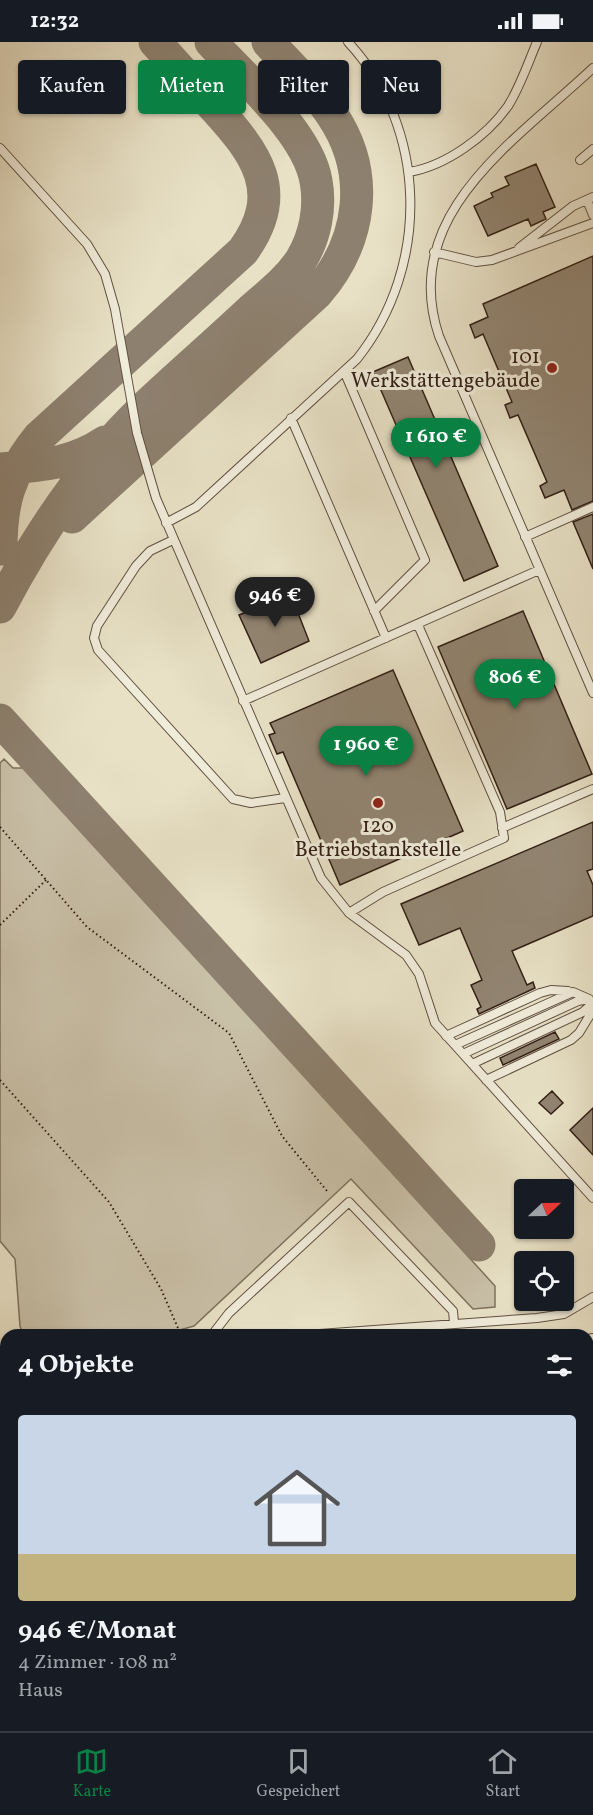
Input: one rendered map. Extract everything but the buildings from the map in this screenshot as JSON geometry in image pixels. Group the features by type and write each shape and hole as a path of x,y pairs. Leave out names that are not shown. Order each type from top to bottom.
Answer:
{"lane":[{"path":"166,523 196,507 344,371 371,340 390,304 410,229 410,172 402,136 384,91 366,63 348,42"},
{"path":"410,172 441,164 462,150 503,111 512,97 537,42"},
{"path":"593,68 477,175 449,216 435,252 430,284 433,319 593,693"},
{"path":"0,148 87,244 105,274 115,309 141,450 166,523 321,878 349,913 406,955 415,965 430,1014 446,1036 593,1198"},
{"path":"580,160 593,149"},
{"path":"515,251 543,228 590,198 593,215"},
{"path":"435,252 476,262 492,260 593,223"},
{"path":"344,371 425,560 374,611"},
{"path":"291,418 386,638"},
{"path":"525,537 593,507"},
{"path":"173,540 150,551 136,566 97,626 94,638 98,651 233,799 251,803 285,798"},
{"path":"243,701 539,570"},
{"path":"349,913 383,892 504,838 500,812 418,625"},
{"path":"502,828 593,789"},
{"path":"446,1036 551,990 573,992 592,1000"},
{"path":"455,1045 573,992"},
{"path":"463,1054 578,1001 592,1000"},
{"path":"472,1064 583,1012 592,1000"},
{"path":"486,1080 571,1041 579,1033 593,1010"},
{"path":"216,1329 237,1305 348,1202 453,1311 454,1323"},
{"path":"380,1329 564,1314 593,1297"}],"path":[{"path":"0,827 87,927 229,1034 282,1136 327,1191"},
{"path":"0,925 46,880"},
{"path":"0,1080 109,1202 161,1289 178,1329"}],"shaded area":[{"path":"4,759 13,768 25,768 495,1286 495,1307 473,1309 351,1179 194,1326 183,1329 21,1329 15,1259 0,1241 0,763"}],"taxiway":[{"path":"1,549 1,532 9,489 20,464 39,437 243,251 256,230 263,210 264,192 253,157 229,124 155,42"},
{"path":"0,607 47,526 103,451 146,406 284,281 301,260 310,242 316,222 318,202 311,163 301,144 273,107 211,42"},
{"path":"72,517 317,293 332,273 344,251 352,229 356,206 356,183 352,160 344,137 332,115 317,95 268,42"},
{"path":"0,469 67,460 105,442"},
{"path":"0,720 479,1245"}],"place":[{"name":"101 Werkstättengebäude","path":"552,368"},
{"name":"120 Betriebstankstelle","path":"378,803"}]}
